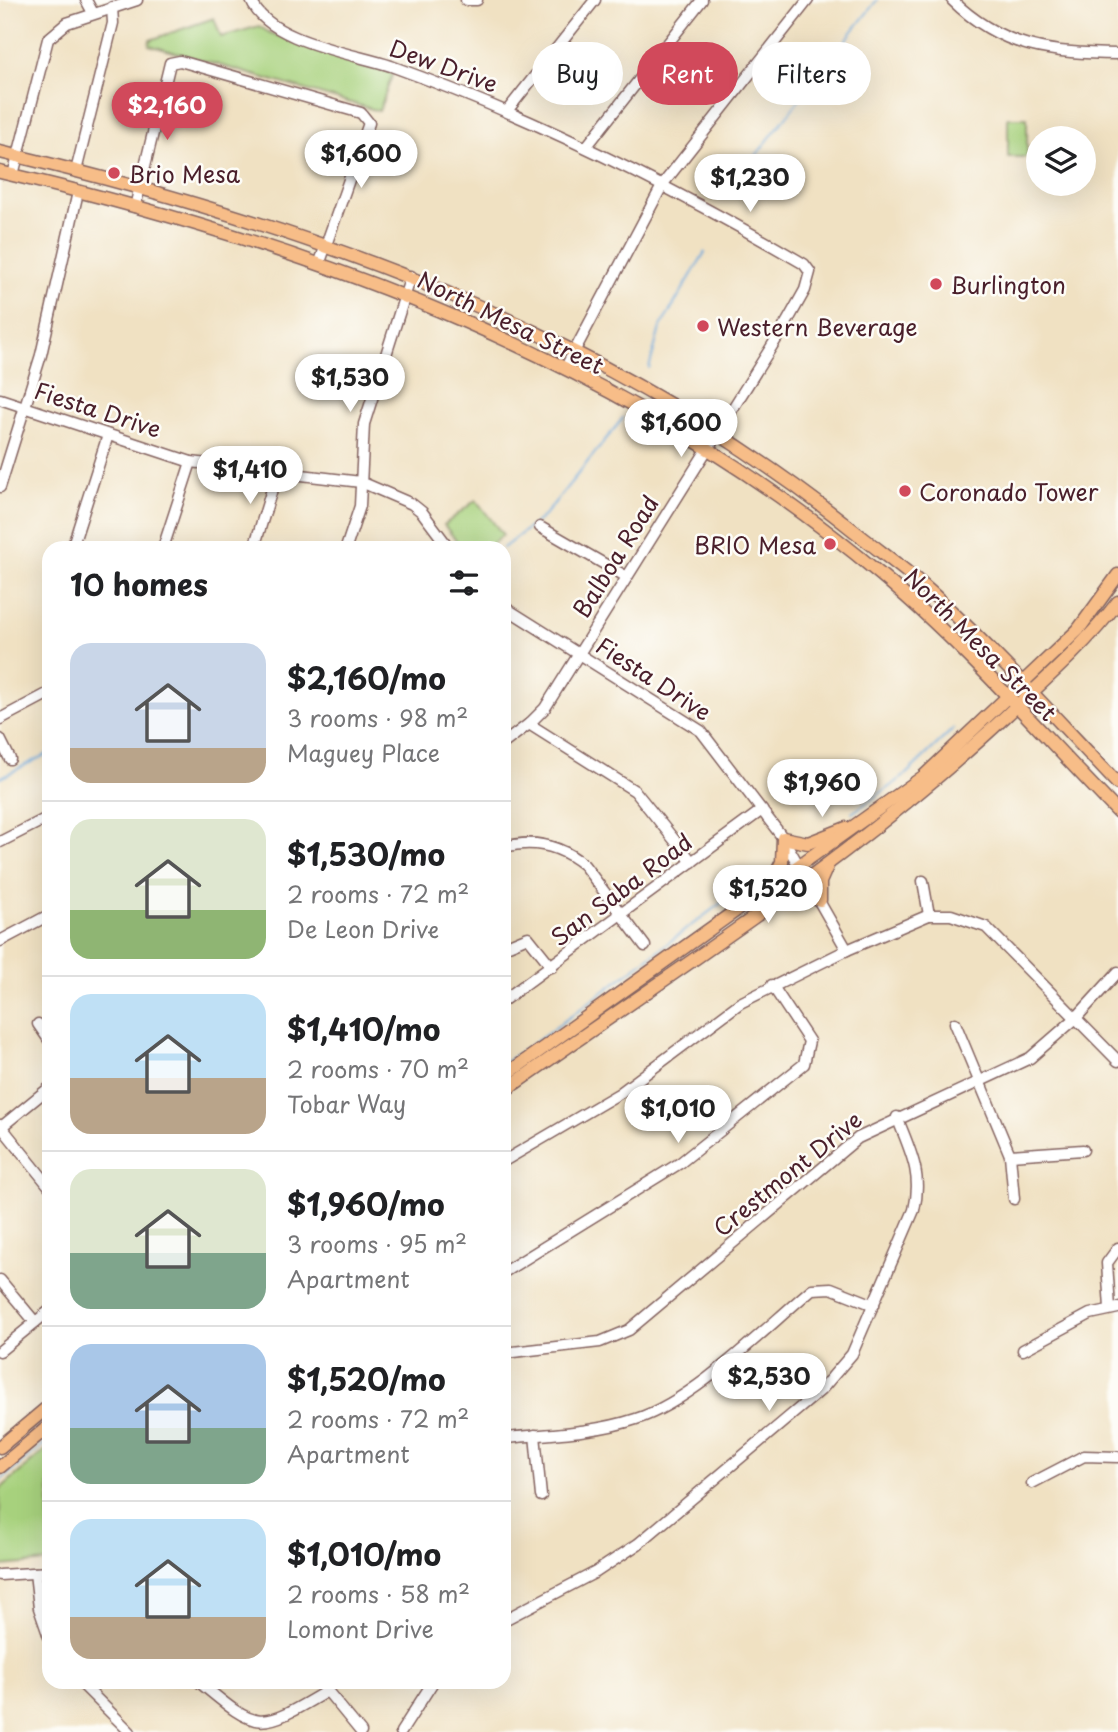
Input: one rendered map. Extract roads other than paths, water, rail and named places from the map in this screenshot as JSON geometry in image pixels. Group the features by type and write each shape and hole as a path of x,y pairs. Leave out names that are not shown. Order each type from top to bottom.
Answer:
{"main road":[{"name":"North Mesa Street","path":"0,152 136,187 326,244 411,276 574,350 717,433 812,497 933,594 1118,784"},
{"path":"71,170 78,192 92,184 123,191 136,187"},
{"name":"North Mesa Street","path":"6,173 135,207 320,262 404,293 566,368 707,449 799,512 918,607 1118,812"},
{"path":"799,512 812,497"},
{"path":"1027,689 1114,590 1118,575"},
{"path":"918,607 933,594"},
{"path":"803,872 828,864 927,781 1012,702 1094,632 1118,602"},
{"path":"511,1086 803,872 862,822 927,781"},
{"path":"770,896 782,862 783,838 808,843 862,822"},
{"path":"511,1071 770,896 802,895 820,901 820,882 828,864"},
{"path":"0,1447 42,1411"},
{"path":"0,1467 42,1432"}],"street":[{"path":"86,0 93,13"},
{"path":"6,173 18,157 45,45 62,26 93,13 137,0"},
{"name":"Dew Drive","path":"251,0 261,18 280,31 387,65 508,111 587,146 663,184 804,264 810,272"},
{"path":"466,0 477,0"},
{"path":"508,111 595,0"},
{"path":"587,146 702,0"},
{"path":"566,368 663,184 808,0"},
{"path":"951,0 987,28 1021,44 1070,53 1118,54"},
{"path":"71,170 113,23 112,7"},
{"path":"135,207 136,187 170,64 180,61 280,87 361,113 368,118 369,127 320,262"},
{"path":"0,487 26,407 78,192"},
{"name":"Balboa Road","path":"511,738 545,708 787,322 805,290 810,272"},
{"path":"348,541 360,506 364,424 411,276"},
{"name":"Fiesta Drive","path":"0,399 191,462 361,482 412,504 422,512 444,541"},
{"path":"74,541 108,435"},
{"path":"165,541 191,462"},
{"path":"256,541 277,473"},
{"path":"540,527 626,577"},
{"name":"Fiesta Drive","path":"511,611 701,731 783,838 848,950"},
{"path":"0,719 42,697"},
{"path":"529,724 635,791 692,862"},
{"path":"0,739 10,759"},
{"name":"San Saba Road","path":"511,994 552,967 762,810"},
{"path":"0,842 42,821"},
{"path":"511,847 533,843 571,855 584,865 645,946"},
{"path":"923,881 929,915"},
{"path":"511,1157 620,1093 740,1003 772,985 929,915 961,917 986,927 1118,1061"},
{"path":"0,941 42,919"},
{"path":"511,944 528,937 552,967"},
{"name":"Crestmont Drive","path":"511,1352 600,1342 629,1330 858,1138 897,1117 981,1083 1030,1058 1076,1018 1118,972"},
{"path":"511,1268 680,1163 803,1064 809,1041 772,985"},
{"path":"955,1023 1010,1155 1014,1199"},
{"path":"38,1024 42,1030"},
{"path":"42,1094 0,1127 42,1178"},
{"path":"511,1616 596,1572 638,1544 821,1390 852,1354 914,1210 919,1188 917,1168 897,1117"},
{"path":"1010,1155 1083,1150"},
{"path":"1023,1350 1090,1314 1114,1308 1107,1263 1118,1248"},
{"path":"0,1280 35,1322"},
{"path":"511,1437 603,1427 657,1410 692,1389 811,1289 831,1288 874,1305"},
{"path":"0,1352 42,1316"},
{"path":"535,1435 541,1496"},
{"path":"1032,1483 1084,1456 1118,1457"},
{"path":"0,1575 42,1572"},
{"path":"35,1573 42,1617"},
{"path":"87,1689 130,1732"},
{"path":"206,1689 236,1718 258,1727 283,1721 327,1691 360,1732"},
{"path":"401,1732 429,1689"}],"waterway":[{"path":"747,167 877,0"},
{"path":"649,368 660,328 705,252"},
{"path":"511,542 544,516 623,418"},
{"path":"852,813 902,778 954,728"},
{"path":"0,778 42,757"},
{"path":"511,1058 757,876"},
{"path":"0,1481 42,1446"}],"place":[{"name":"Brio Mesa","path":"114,173"},
{"name":"Burlington","path":"936,284"},
{"name":"Western Beverage","path":"703,326"},
{"name":"Coronado Tower","path":"905,491"},
{"name":"BRIO Mesa","path":"830,544"}]}
